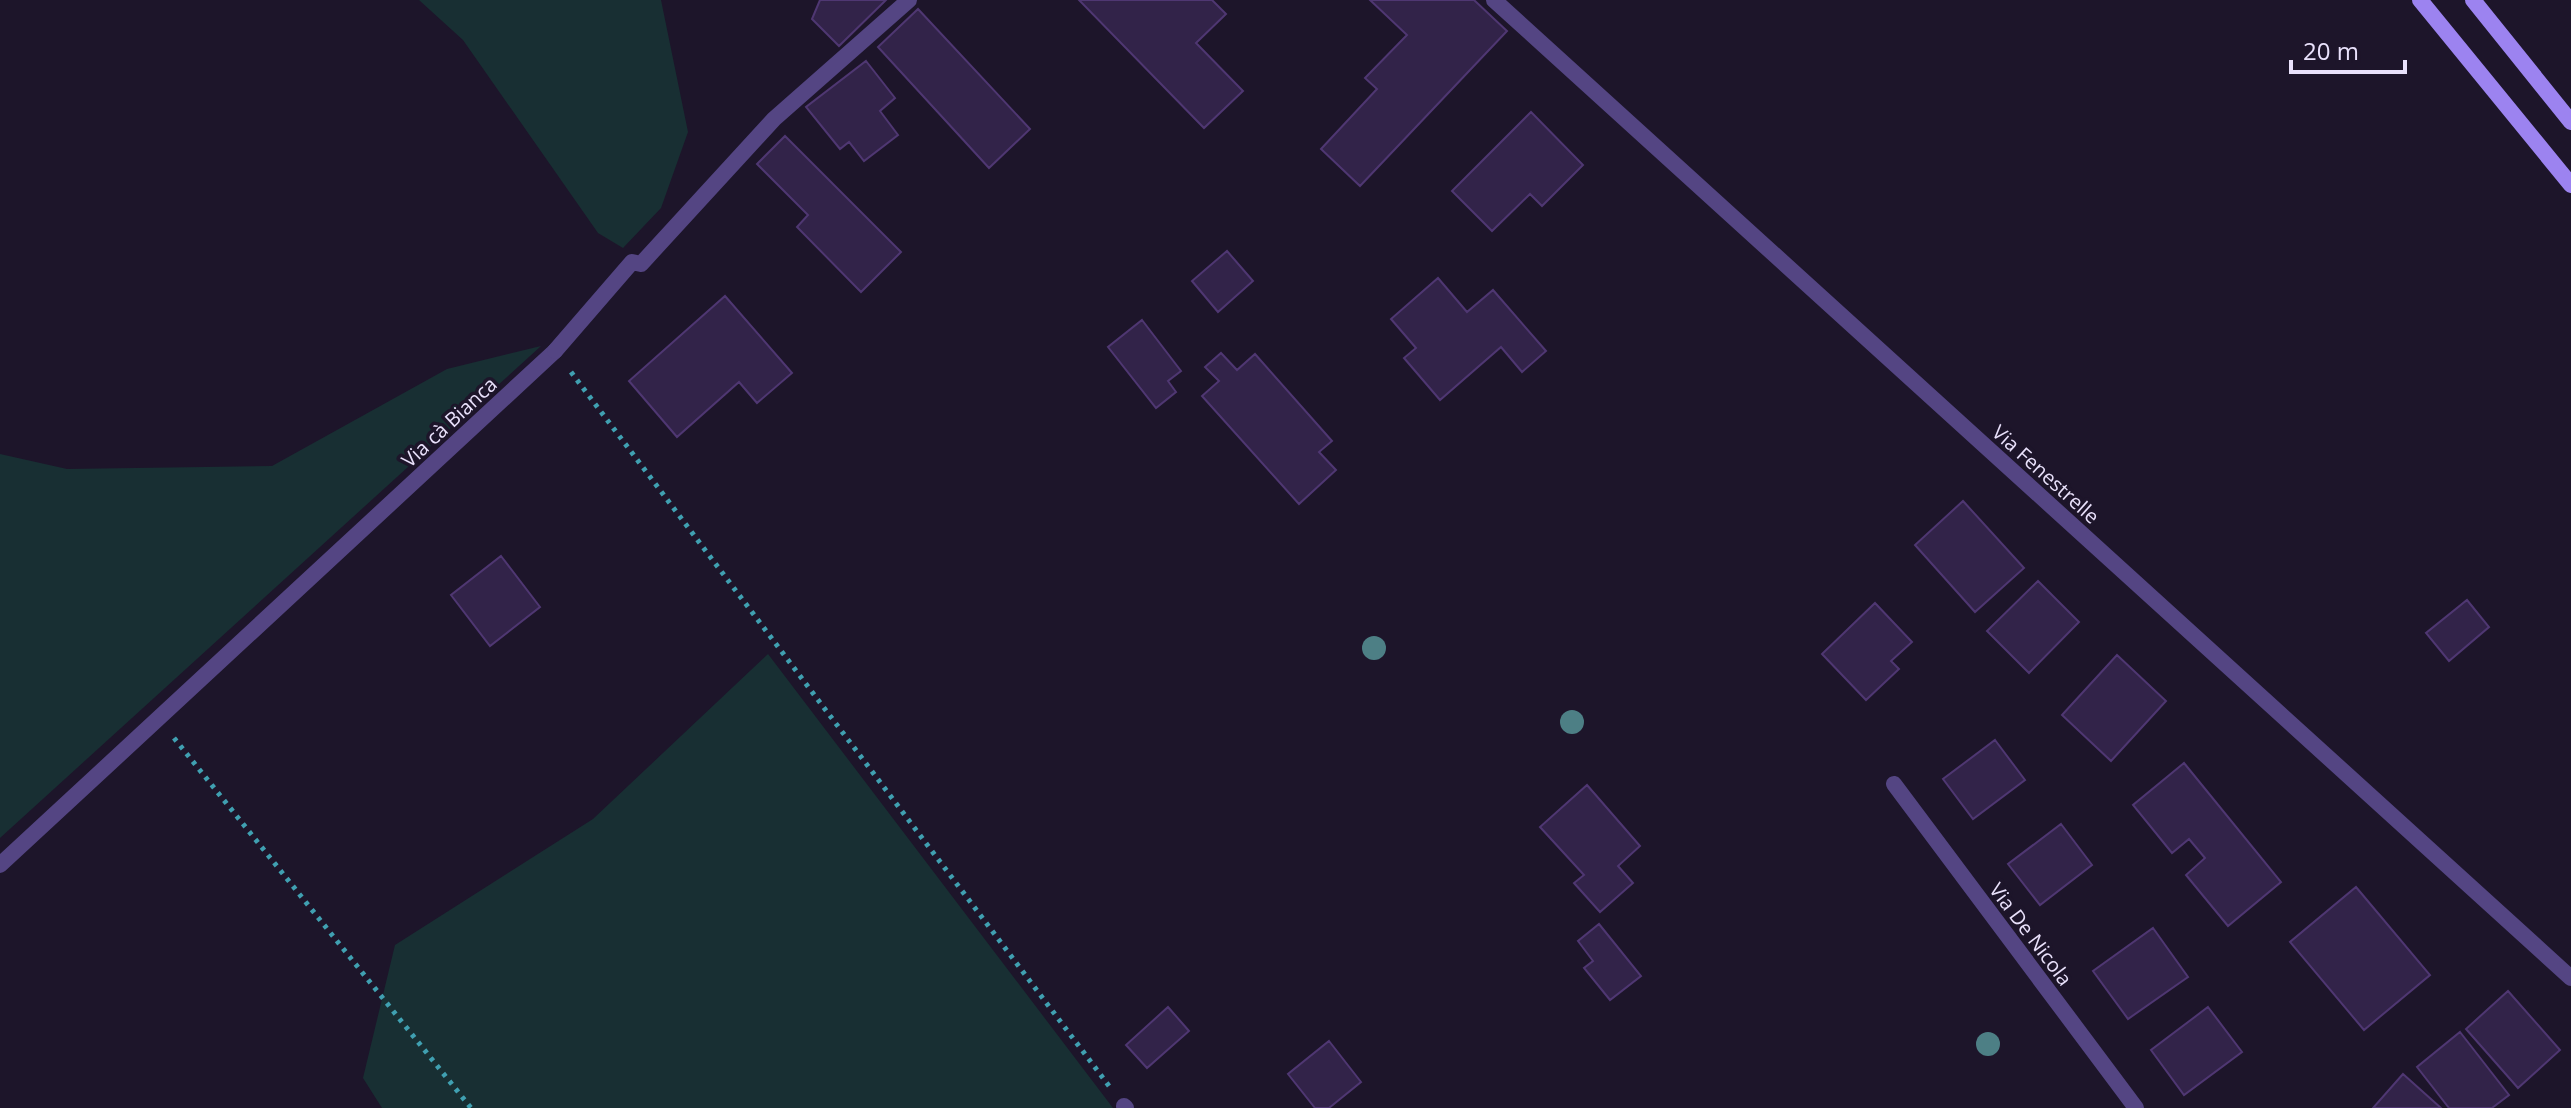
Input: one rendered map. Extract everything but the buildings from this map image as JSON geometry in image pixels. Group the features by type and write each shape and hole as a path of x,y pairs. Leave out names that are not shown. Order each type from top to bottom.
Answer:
{"main road":[{"path":"2420,0 2571,185"},
{"path":"2473,0 2571,122"}],"street":[{"name":"Via cà Bianca","path":"0,865 555,351 632,262 641,264 774,119 909,0"},
{"name":"Via Fenestrelle","path":"1494,0 2571,978"},
{"name":"Via De Nicola","path":"1894,784 2136,1108"}],"path":[{"path":"555,351 1125,1107"},
{"path":"158,718 471,1108"}],"green space":[{"path":"419,0 661,0 688,132 661,208 623,248 598,233 463,40"},
{"path":"541,346 0,838 0,454 67,469 272,466 447,369"},
{"path":"768,654 1113,1108 382,1108 363,1078 395,945 593,819"}]}
